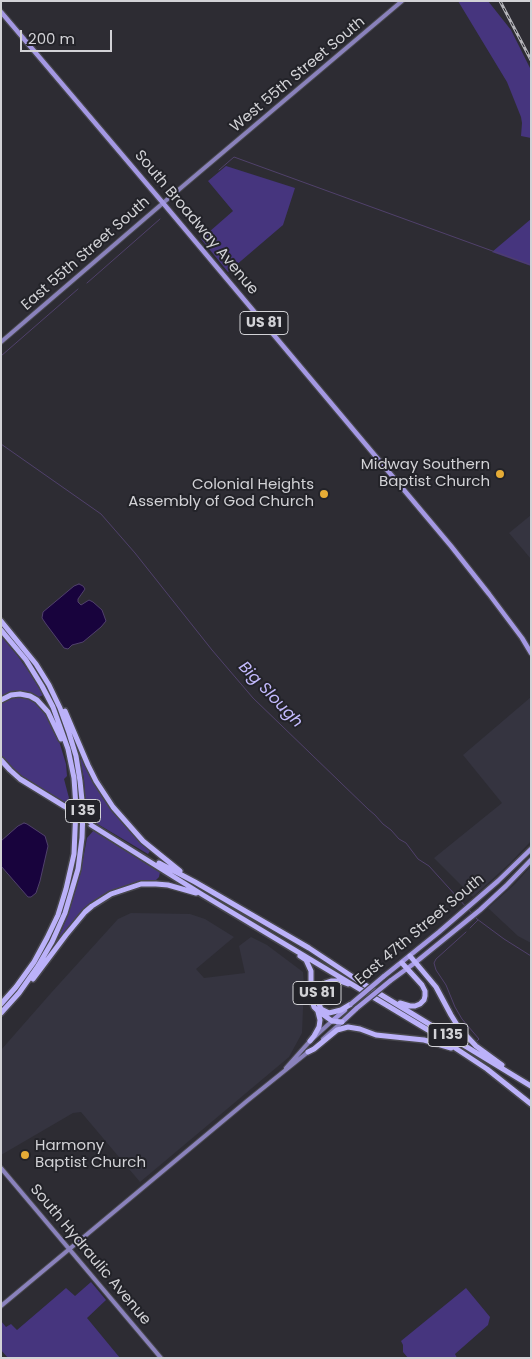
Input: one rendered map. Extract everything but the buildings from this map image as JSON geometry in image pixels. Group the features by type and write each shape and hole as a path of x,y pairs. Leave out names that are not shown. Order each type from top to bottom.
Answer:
{"highway":[{"name":"I 35","path":"1,621 32,658 60,708 69,733 79,772 83,810 80,855 73,888 60,927 38,966 1,1013"},
{"name":"I 35","path":"1,630 26,660 53,707 68,749 76,799 74,854 58,915 34,962 1,1004"},
{"path":"49,686 62,704 96,781 114,807 143,841 168,863 195,882"},
{"path":"1,700 14,694 27,695 41,704 48,712 61,736 76,799"},
{"path":"1,760 20,779 64,808"},
{"path":"1,764 17,780 195,882"},
{"path":"91,824 203,895"},
{"name":"I 135","path":"195,882 309,948 365,985 531,1086"},
{"path":"9,1004 20,995 85,912 111,894 142,884 156,884 181,888 203,895"},
{"name":"I 135","path":"203,895 428,1030 503,1080 531,1104"},
{"path":"269,934 306,960 310,966 312,976 311,997 314,1007 332,1021 342,1022"},
{"path":"410,956 436,987 464,1034 476,1046 531,1086"},
{"path":"392,1001 415,1006 424,1000 425,991 402,962"},
{"name":"US 81","path":"351,1004 337,1012 330,1013 325,1011 317,999 318,990 325,982 331,981 340,981 359,988"},
{"path":"310,1042 319,1027 318,1011"},
{"path":"308,1052 337,1030 348,1027 376,1035 424,1040 447,1046 472,1059"}],"main road":[{"name":"South Broadway Avenue","path":"1,12 452,546 522,638 531,653"},
{"name":"South Broadway Avenue","path":"522,638 531,644"},
{"name":"East 47th Street South","path":"332,1021 509,871 531,849"},
{"name":"East 47th Street South","path":"342,1022 390,981 480,910 531,860"}],"street":[{"name":"West 55th Street South","path":"232,146 402,1"},
{"name":"East 55th Street South","path":"1,342 163,202 232,146"},
{"name":"East 47th Street South","path":"283,1071 332,1021"},
{"name":"East 47th Street South","path":"1,1306 342,1022"},
{"name":"South Hydraulic Avenue","path":"1,1168 161,1358"}],"shaded area":[{"path":"458,1 488,1 511,30 531,70 531,138 521,136 521,117 507,82"},
{"path":"226,166 295,188 283,225 228,272 201,239 233,211 208,181"},
{"path":"531,219 531,266 492,252"},
{"path":"531,515 531,559 509,533"},
{"path":"79,584 85,589 78,602 81,605 89,600 93,602 102,610 106,621 83,642 72,645 68,649 64,648 46,624 42,618 43,612"},
{"path":"1,636 32,676 43,695 39,697 28,692 16,691 1,696"},
{"path":"14,697 30,698 42,707 56,731 66,764 67,776 64,779 69,798 65,803 20,775 1,755 1,703"},
{"path":"531,697 531,841 473,897 434,858 502,803 463,755"},
{"path":"82,758 93,781 108,803 126,827 150,851 148,854 96,823 86,813 84,779 80,760"},
{"path":"24,823 45,836 48,846 36,893 31,897 28,897 1,866 1,841"},
{"path":"94,830 160,872 159,877 156,880 131,884 106,894 61,939 59,937 80,875 87,838"},
{"path":"531,866 531,943 518,936 488,908 515,884"},
{"path":"131,913 190,914 205,919 234,937 196,969 204,978 245,973 239,946 251,937 267,945 303,972 302,1033 289,1057 140,1182 81,1112 73,1113 1,1155 1,1050 118,919"},
{"path":"91,1282 106,1300 87,1318 120,1358 8,1358 1,1350 1,1321 6,1327 11,1324 17,1330 66,1288 75,1296"},
{"path":"466,1288 490,1317 488,1325 455,1354 457,1358 408,1358 403,1352 401,1341"}],"waterway":[{"path":"219,170 234,157 531,265"},
{"path":"87,283 160,219"},
{"path":"1,356 78,289"},
{"name":"Big Slough","path":"1,444 101,514 253,698 383,824 406,843 418,859 429,866 477,919 531,956"},
{"path":"470,928 478,920"},
{"path":"466,932 434,963 455,1007 462,1019 479,1039 477,1041"}],"railway":[{"path":"500,1 531,60"}],"place":[{"name":"Midway Southern Baptist Church","path":"500,474"},
{"name":"Colonial Heights Assembly of God Church","path":"324,494"},
{"name":"Harmony Baptist Church","path":"25,1155"}]}
